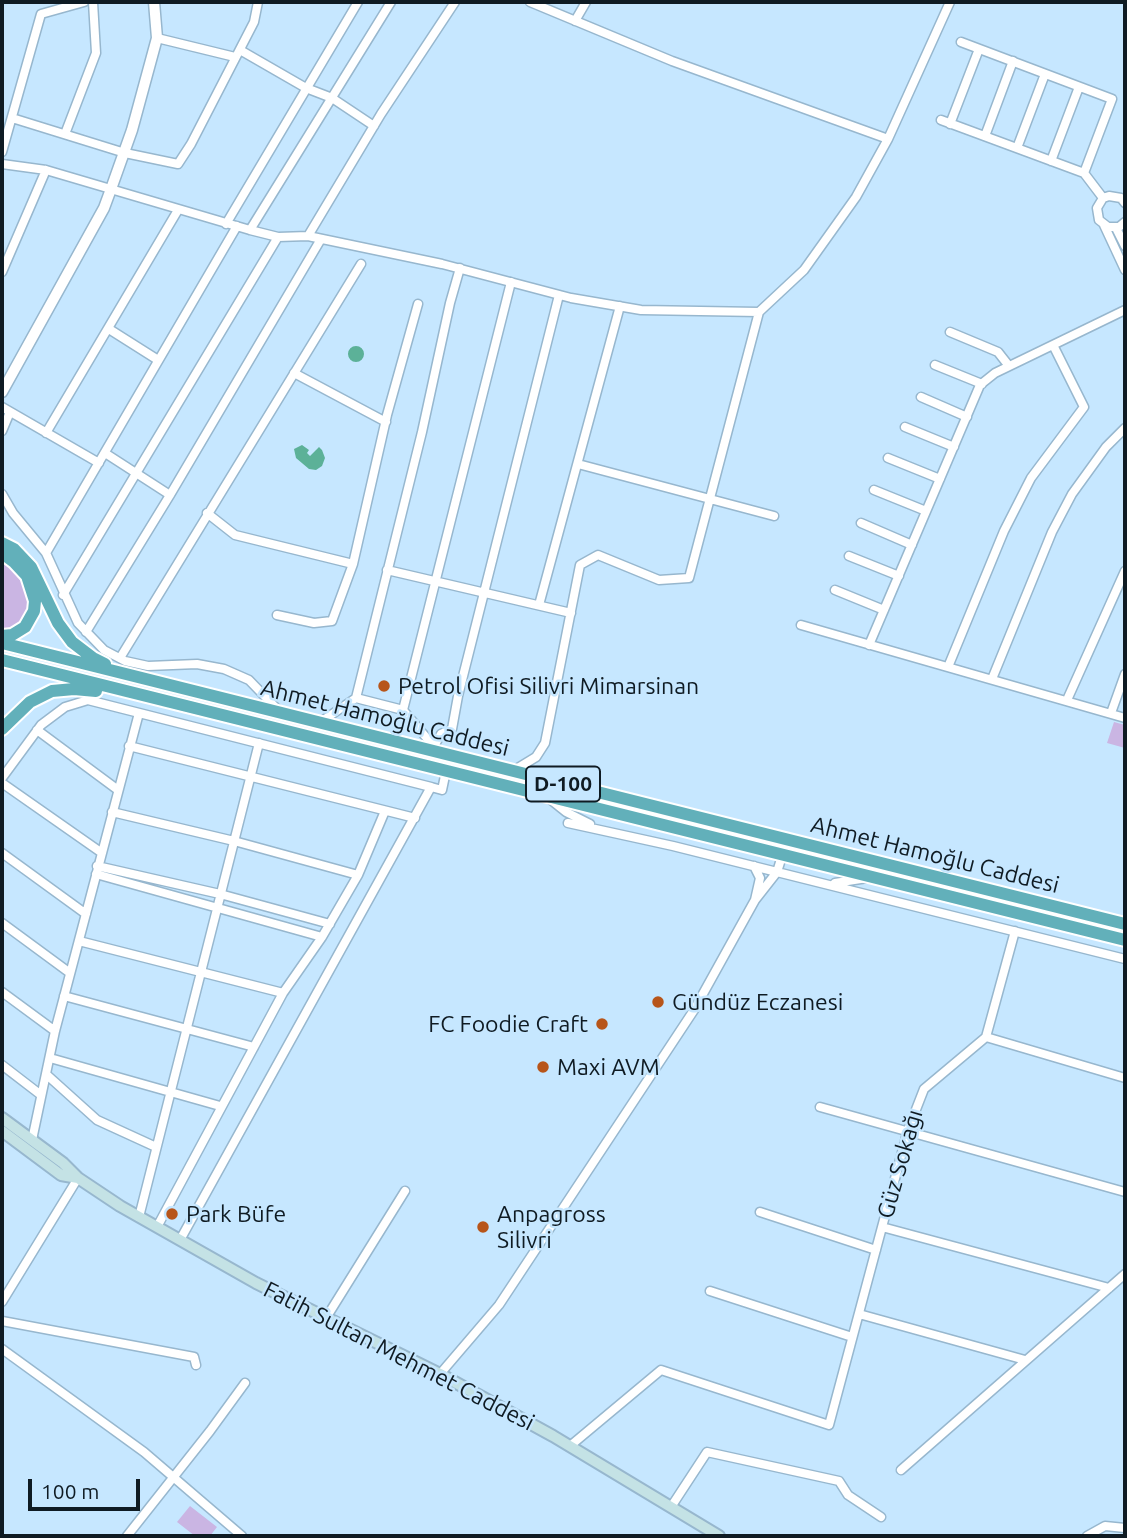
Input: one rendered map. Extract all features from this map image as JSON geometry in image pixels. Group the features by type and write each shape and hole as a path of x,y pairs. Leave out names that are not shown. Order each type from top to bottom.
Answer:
{"highway":[{"path":"2,540 14,562 27,576 35,601 34,611 25,627 12,635 2,636"},
{"path":"8,551 37,576 58,623 72,642 93,658 158,683"},
{"name":"Ahmet Hamoğlu Caddesi","path":"2,643 1125,924"},
{"name":"Ahmet Hamoğlu Caddesi","path":"2,660 1125,940"},
{"path":"2,729 30,702 52,691 74,689 141,696"}],"main road":[{"name":"Fatih Sultan Mehmet Caddesi","path":"2,1118 29,1145"},
{"name":"Fatih Sultan Mehmet Caddesi","path":"2,1131 62,1163 78,1178 139,1217 256,1283 440,1374 570,1446 719,1536"}],"street":[{"path":"2,152 41,14 64,5 84,2"},
{"path":"65,135 96,53 93,2"},
{"path":"2,391 104,208 125,153 157,38 154,2"},
{"path":"12,118 125,153 178,164 254,22 258,2"},
{"path":"226,224 358,2"},
{"path":"250,230 391,2"},
{"path":"308,236 374,126 455,2"},
{"path":"530,2 672,61 888,139"},
{"path":"575,21 586,2"},
{"path":"513,771 536,757 545,743 580,565 598,555 659,580 689,579 759,312 804,270 856,197 888,139 950,2"},
{"path":"157,38 238,54 306,89 332,98 374,126"},
{"path":"961,42 1112,99 1084,173"},
{"path":"979,49 946,122 1084,173 1103,198"},
{"path":"985,136 1013,61"},
{"path":"1017,148 1045,74"},
{"path":"1051,161 1079,87"},
{"path":"2,164 46,170 278,237 308,236 460,268 559,295 641,310 759,312"},
{"path":"2,272 46,170"},
{"path":"1125,202 1114,195 1103,198 1097,208 1099,220 1104,225 1125,270"},
{"path":"46,433 178,210"},
{"path":"1104,225 1116,228 1125,222"},
{"path":"46,553 237,226"},
{"path":"1116,228 1125,246"},
{"path":"64,595 278,237"},
{"path":"86,632 321,239"},
{"path":"120,658 361,264"},
{"path":"319,723 356,698 460,268"},
{"path":"403,710 511,282"},
{"path":"437,750 441,734 452,729 559,295"},
{"path":"278,615 314,623 332,621 353,564 386,422 418,304"},
{"path":"539,604 621,306"},
{"path":"869,645 982,384 995,373 1125,310"},
{"path":"108,329 158,360"},
{"path":"950,332 999,352 1009,366"},
{"path":"948,667 1004,531 1031,478 1084,407 1053,345"},
{"path":"935,365 982,384"},
{"path":"294,373 386,422"},
{"path":"921,397 967,416"},
{"path":"2,431 6,409 99,463"},
{"path":"905,427 954,447"},
{"path":"992,679 1057,523 1105,447 1125,428"},
{"path":"104,453 170,495"},
{"path":"888,458 940,479"},
{"path":"578,464 774,516"},
{"path":"874,490 926,511"},
{"path":"2,494 46,553 78,623 104,650 148,666 197,664 224,669 249,680 282,714"},
{"path":"207,513 234,535 353,564"},
{"path":"861,523 912,545"},
{"path":"849,556 899,576"},
{"path":"387,570 570,613"},
{"path":"1067,700 1125,571"},
{"path":"835,590 884,610"},
{"path":"801,625 1125,718"},
{"path":"1111,713 1125,674"},
{"path":"356,698 403,710 437,750"},
{"path":"2,778 37,730 65,707 88,700 442,790 446,771"},
{"path":"29,1145 55,1031 139,713"},
{"path":"37,730 118,790"},
{"path":"139,1217 259,743"},
{"path":"129,747 415,818"},
{"path":"2,783 102,853"},
{"path":"180,1240 431,787"},
{"path":"546,795 566,812 583,821 621,834"},
{"path":"157,1227 283,993 322,937 358,875 385,811"},
{"path":"112,812 234,841 358,875"},
{"path":"568,823 828,884 1125,959"},
{"path":"2,853 86,914"},
{"path":"440,1374 499,1305 694,1010 755,900 778,872 782,856"},
{"path":"754,866 760,878 755,900"},
{"path":"97,870 220,894 330,924"},
{"path":"97,870 322,937"},
{"path":"828,884 871,877"},
{"path":"2,923 70,973"},
{"path":"1015,931 986,1037 1125,1078"},
{"path":"79,941 283,993"},
{"path":"2,992 55,1031"},
{"path":"64,996 254,1047"},
{"name":"Güz Sokağı","path":"570,1446 661,1370 829,1425 908,1130 924,1089 986,1037"},
{"path":"50,1058 220,1106"},
{"path":"2,1065 41,1095"},
{"path":"47,1075 97,1120 156,1147"},
{"path":"820,1107 1125,1192"},
{"path":"2,1302 78,1178"},
{"path":"326,1318 405,1192"},
{"path":"760,1212 876,1250"},
{"path":"882,1227 1109,1288"},
{"path":"901,1469 1125,1274"},
{"path":"710,1291 852,1337"},
{"path":"859,1314 1025,1360"},
{"path":"2,1321 194,1357 196,1365"},
{"path":"2,1349 144,1452 242,1536"},
{"path":"127,1536 245,1383"},
{"path":"671,1507 707,1452 839,1481 848,1494 881,1517"},
{"path":"1087,1536 1105,1526 1125,1528"}],"shaded area":[{"path":"353,346 359,346 364,354 362,360 353,362 348,357 348,351"},
{"path":"302,445 309,450 307,453 310,456 319,447 322,450 325,458 322,466 316,470 309,469 296,458 294,449"},
{"path":"2,558 20,572 32,599 29,619 2,634"},
{"path":"1114,722 1125,725 1125,748 1107,743"},
{"path":"190,1506 217,1527 210,1536 195,1536 177,1522"}],"place":[{"name":"Petrol Ofisi Silivri Mimarsinan","path":"384,686"},
{"name":"Gündüz Eczanesi","path":"658,1002"},
{"name":"FC Foodie Craft","path":"602,1024"},
{"name":"Maxi AVM","path":"543,1067"},
{"name":"Park Büfe","path":"172,1214"},
{"name":"Anpagross Silivri","path":"483,1227"}]}
